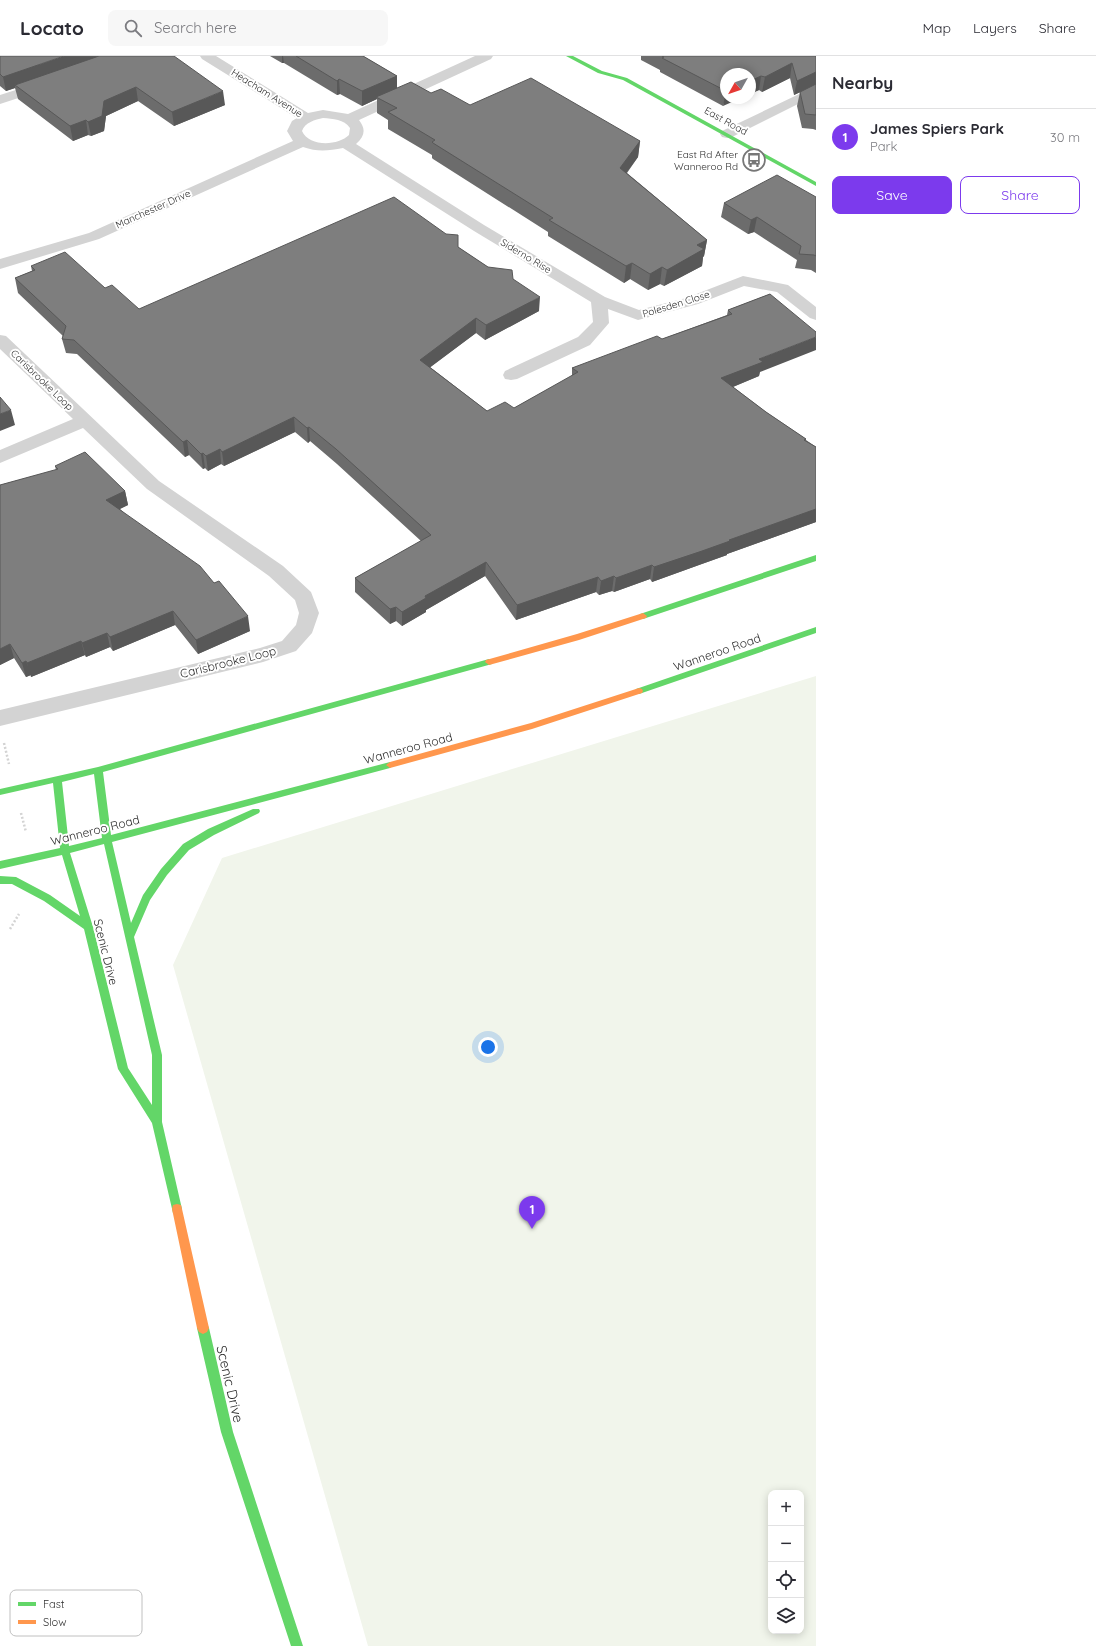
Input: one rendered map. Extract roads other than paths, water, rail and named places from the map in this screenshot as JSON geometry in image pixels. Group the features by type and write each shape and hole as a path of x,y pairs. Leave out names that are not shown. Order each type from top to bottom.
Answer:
{"main road":[{"name":"East Road","path":"569,56 600,72 625,79 816,184"},
{"name":"East Road","path":"616,67 625,79"},
{"path":"0,792 98,770 579,637 816,558"},
{"name":"Wanneroo Road","path":"0,865 64,851 532,726 655,686 816,630"},
{"name":"Scenic Drive","path":"98,770 107,839 157,1055 157,1122 227,1432 297,1646"},
{"name":"Scenic Drive","path":"57,779 64,851 88,927 123,1069 157,1122"},
{"path":"130,937 146,898 164,872 186,847 211,832 312,786"},
{"path":"0,880 13,880 33,890 88,927"}],"street":[{"name":"Heacham Avenue","path":"207,56 306,118"},
{"path":"349,119 486,56"},
{"path":"0,100 53,82"},
{"path":"727,134 816,90"},
{"path":"328,114 349,119 355,124 357,134 346,144 323,147 309,146 296,138 294,132 295,127 306,118 314,115 328,114"},
{"name":"Manchester Drive","path":"0,264 94,236 302,142"},
{"name":"Siderno Rise","path":"346,144 479,228 598,300"},
{"name":"Polesden Close","path":"598,300 638,315 692,301 743,281 782,288 816,316"},
{"path":"511,375 584,341 601,323 598,300"},
{"name":"Carisbrooke Loop","path":"0,340 153,485 276,571 304,597 309,612 305,628 289,646 263,655 0,718"},
{"name":"Carisbrooke Loop","path":"0,457 84,421"}],"place":[{"name":"East Rd After Wanneroo Rd","path":"754,160"},
{"name":"James Spiers Park","path":"532,1229"}]}
